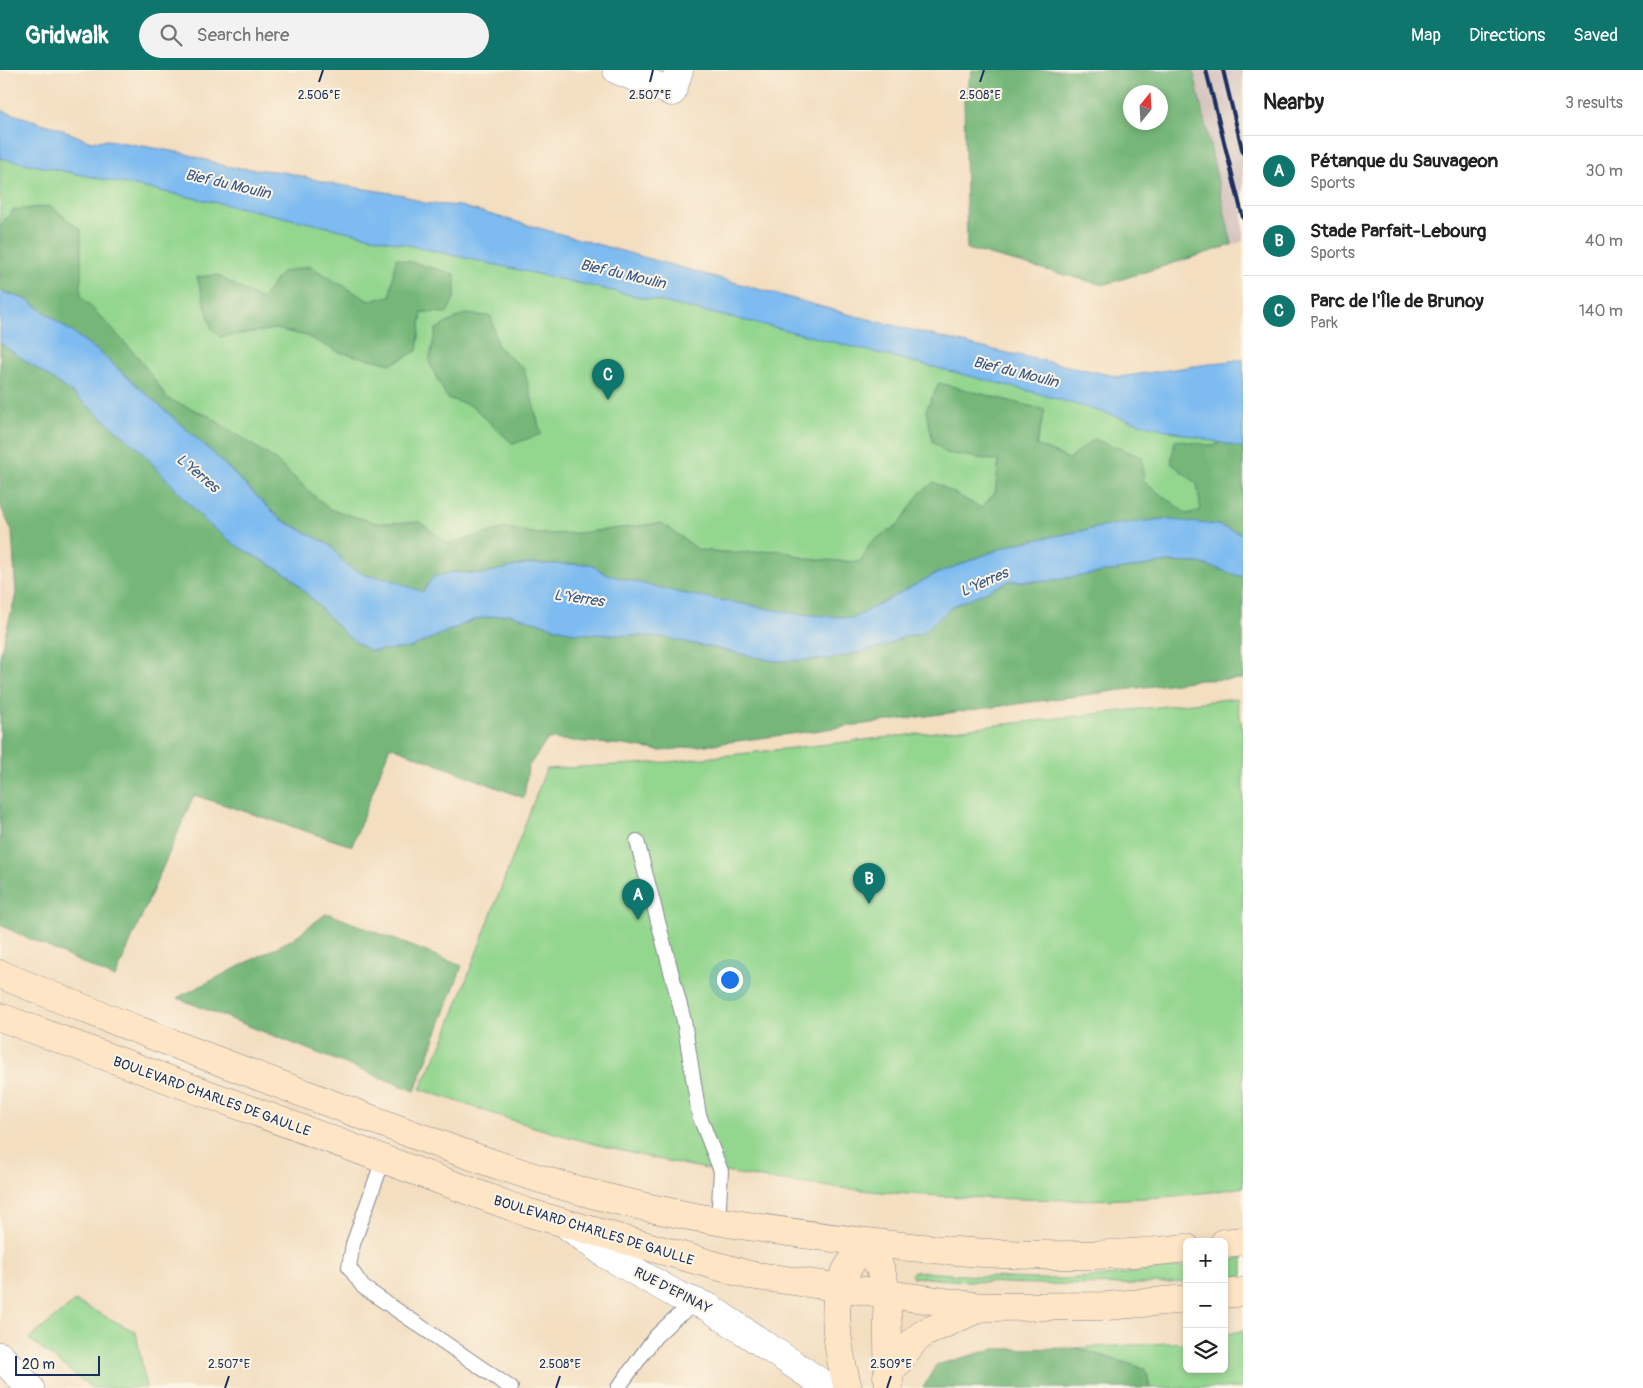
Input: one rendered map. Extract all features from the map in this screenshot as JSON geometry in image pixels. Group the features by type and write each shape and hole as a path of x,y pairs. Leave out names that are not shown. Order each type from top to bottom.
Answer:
{"main road":[{"path":"0,974 114,1022 438,1144 549,1182 593,1194 718,1221 787,1233 1004,1255 1080,1257 1183,1248"},
{"name":"BOULEVARD CHARLES DE GAULLE","path":"0,1017 526,1212 568,1226 749,1275 982,1307 1107,1306 1183,1299"},
{"path":"1228,1242 1243,1240"},
{"path":"848,1388 844,1373 837,1316 839,1288 849,1266 866,1242"},
{"path":"866,1242 880,1268 887,1293 888,1382"},
{"path":"1228,1294 1243,1292"},
{"path":"888,1382 914,1341 924,1333 982,1307"}],"street":[{"path":"617,70 675,81"},
{"name":"RUE D'EPINAY","path":"568,1226 615,1259 678,1295 700,1302 829,1388"},
{"path":"0,1356 30,1388"}],"lane":[{"path":"637,841 684,1022 699,1115 721,1171 718,1221"},
{"path":"383,1160 353,1244 349,1267 363,1287 511,1388"},
{"path":"618,1388 655,1337 675,1318 700,1302"}],"shaded area":[{"path":"1193,70 1243,70 1243,241 1232,245"},
{"path":"0,535 5,588 0,609"}],"green space":[{"path":"972,70 1193,70 1232,245 1103,285 967,249 964,100"},
{"path":"0,137 613,279 1243,448 1243,534 1217,525 1118,524 1013,544 933,575 525,564 280,519 213,453 98,351 28,300 0,291"},
{"path":"50,206 81,230 81,296 138,357 168,399 207,415 273,458 329,509 377,523 420,522 448,544 505,528 539,534 578,533 662,523 699,550 737,553 781,550 807,559 860,562 870,543 899,524 920,493 934,482 981,508 995,493 999,461 946,453 933,442 926,410 939,383 1045,410 1036,445 1069,459 1094,439 1142,457 1144,482 1187,514 1201,510 1197,484 1171,463 1175,440 1214,446 1243,427 1243,534 1217,525 1118,524 1013,544 933,575 854,618 798,614 681,593 608,575 589,564 525,564 481,574 453,572 423,593 387,578 368,576 346,566 330,545 280,519 213,453 98,351 28,300 0,291 0,226 13,210"},
{"path":"396,258 455,274 455,296 447,313 422,312 417,351 391,364 339,352 306,336 276,329 220,337 212,329 197,277 217,275 261,300 282,272 310,266 369,301 390,296"},
{"path":"464,314 491,316 498,347 524,369 541,434 513,444 472,406 447,398 429,362 436,329"},
{"path":"0,343 75,395 139,449 237,546 290,576 347,636 409,648 476,619 509,614 574,633 662,637 775,661 830,659 883,647 905,636 921,634 952,606 1010,581 1048,581 1167,562 1200,563 1243,577 1243,679 1198,680 661,751 624,745 548,739 528,767 524,798 390,746 352,846 194,795 115,978 0,925 0,655 16,594 12,531 0,505"},
{"path":"1237,698 1243,734 1243,1187 1160,1197 1049,1200 909,1194 797,1183 741,1175 631,1153 537,1128 420,1089 444,1039 546,769 668,762"},
{"path":"327,913 462,966 415,1091 177,998 291,940"},
{"path":"1243,1258 1243,1276 1228,1278 1228,1260"},
{"path":"1183,1266 1183,1282 1153,1284 1084,1285 982,1282 913,1277 911,1275 914,1271 1008,1278 1064,1279"},
{"path":"75,1301 136,1332 146,1388 92,1388 29,1339"},
{"path":"1243,1331 1243,1388 1150,1388 1146,1369 1076,1348 1183,1342 1183,1373 1228,1373 1228,1333"},
{"path":"1076,1348 1146,1369 1150,1388 923,1388 936,1365 994,1349"}],"water":[{"name":"Bief du Moulin","path":"0,110 58,128 89,141 108,140 183,153 229,167 284,172 333,184 404,195 423,203 460,206 848,314 980,347 1119,377 1243,359 1243,448 1146,425 1033,392 773,327 252,210 0,158"},
{"name":"L'Yerres","path":"0,291 28,300 98,351 213,453 280,519 330,545 347,566 368,576 387,578 423,592 433,577 453,572 481,574 525,564 589,564 608,575 681,593 798,614 854,618 933,575 1013,544 1118,524 1164,519 1217,525 1243,534 1243,577 1200,563 1167,562 1048,581 1010,581 953,606 921,634 905,636 883,647 830,659 775,661 662,637 574,633 509,614 476,619 409,648 370,651 347,636 290,576 237,546 207,523 139,449 75,395 0,343"}],"railway":[{"path":"1206,70 1243,218"},
{"path":"1223,70 1243,153"}],"place":[{"name":"Parc de l'Île de Brunoy","path":"608,400"},
{"name":"Stade Parfait-Lebourg","path":"869,904"},
{"name":"Pétanque du Sauvageon","path":"638,920"}]}
